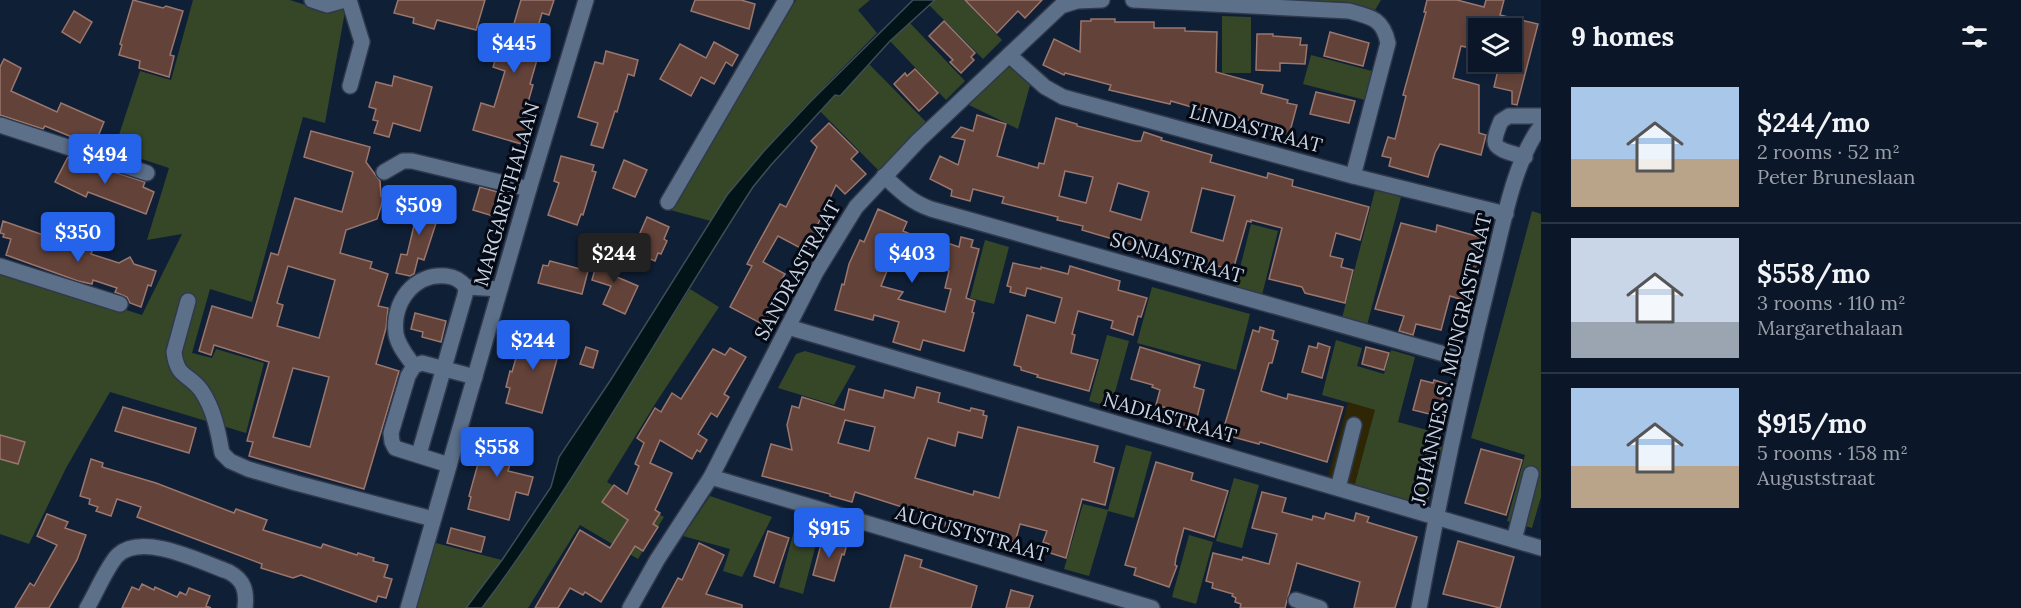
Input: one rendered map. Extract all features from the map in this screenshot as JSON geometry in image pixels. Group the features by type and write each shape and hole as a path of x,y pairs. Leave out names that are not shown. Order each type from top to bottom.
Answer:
{"street":[{"path":"312,0 327,5 347,0 362,42 350,86"},
{"name":"MARGARETHALAAN","path":"408,608 586,0"},
{"path":"668,202 786,0"},
{"name":"SANDRASTRAAT","path":"630,608 657,560 711,477 816,272 856,207 884,176 1061,6 1077,1 1102,0"},
{"path":"1133,0 1349,11 1373,17 1385,29 1388,43 1353,176"},
{"name":"LINDASTRAAT","path":"1009,55 1045,87 1063,97 1353,176 1506,214"},
{"path":"1525,157 1496,145 1501,121 1509,116 1541,116"},
{"path":"0,125 147,173"},
{"name":"JOHANNES S. MUNGRASTRAAT","path":"1423,607 1436,517 1469,361 1506,214 1525,157 1534,135 1541,126"},
{"path":"384,172 403,161 412,161 529,189"},
{"name":"SONJASTRAAT","path":"884,176 905,196 931,209 1469,361"},
{"path":"0,266 120,304"},
{"path":"414,366 401,349 396,335 396,320 404,296 413,285 433,275 453,277 466,286 500,289"},
{"path":"419,454 460,316 466,286"},
{"path":"188,301 174,352 175,360 178,370 200,389 216,419 222,453 226,458 248,468 296,483 433,519"},
{"name":"NADIASTRAAT","path":"788,327 1541,548"},
{"path":"449,465 395,448 391,433 408,376 414,366 422,363 475,376"},
{"path":"1338,488 1354,425"},
{"path":"1514,540 1531,474"},
{"name":"AUGUSTSTRAAT","path":"711,477 1152,608"},
{"path":"87,608 117,556 129,547 140,545 155,546 229,572 239,578 244,590 245,608"},
{"path":"1296,600 1320,608"}],"green space":[{"path":"193,0 290,0 327,12 346,6 325,123 303,117 252,302 210,289 192,353 212,358 216,349 264,363 246,433 110,392 66,468 29,544 0,534 0,270 142,315 182,234 147,240 169,168 114,150 140,71 171,80"},
{"path":"796,0 870,0 858,10 877,33 768,147 711,221 670,210"},
{"path":"935,0 964,0 1002,40 983,59 929,5"},
{"path":"1228,0 1381,0 1375,10 1349,2"},
{"path":"1222,16 1251,17 1251,73 1222,73"},
{"path":"910,23 965,81 946,100 890,41"},
{"path":"1311,55 1372,71 1365,100 1303,84"},
{"path":"869,64 927,123 880,172 820,111 835,95 840,96"},
{"path":"1013,66 1032,78 1018,129 969,105 1003,70"},
{"path":"1375,190 1401,197 1367,325 1342,318"},
{"path":"1532,211 1541,214 1541,497 1532,528 1507,521 1525,455 1471,438"},
{"path":"1251,224 1278,231 1262,295 1235,288"},
{"path":"985,240 1009,247 994,304 970,298"},
{"path":"1152,287 1250,314 1236,370 1137,343"},
{"path":"690,289 719,307 607,482 664,517 638,559 580,525 528,608 482,608 563,490"},
{"path":"1107,335 1129,341 1111,407 1089,401"},
{"path":"1336,340 1362,348 1357,366 1384,374 1391,350 1415,357 1398,422 1445,435 1426,504 1422,506 1354,487 1374,410 1322,395"},
{"path":"805,351 856,366 834,405 778,388 796,354"},
{"path":"1126,445 1152,452 1134,518 1108,511 1089,576 1064,569 1083,504 1108,510"},
{"path":"1234,478 1259,485 1242,548 1216,541"},
{"path":"710,496 772,517 742,577 723,571 730,549 683,536"},
{"path":"796,523 820,529 803,594 779,587"},
{"path":"1189,535 1213,542 1196,604 1172,597"},
{"path":"432,542 502,560 466,608 413,608"}],"sand":[{"path":"1348,402 1375,410 1354,487 1327,480"}],"shaded area":[{"path":"913,0 935,0 890,41 840,96 835,95 753,187 588,453 519,557 482,608 466,608 502,560 551,487 559,457 610,381 727,195 810,102"}],"building":[{"path":"133,0 183,11 170,55 174,56 169,77 139,68 140,61 119,55"},
{"path":"398,0 485,0 476,30 437,20 434,29 413,23 414,18 394,13"},
{"path":"521,0 554,0 549,15 542,13 534,40 542,42 524,116 533,119 525,145 473,130 481,103 494,107 505,71 493,67 497,55 486,51 492,30 504,34 507,25 513,27"},
{"path":"695,0 741,0 755,4 749,29 691,11"},
{"path":"965,0 1042,0 1025,18 1018,11 997,33"},
{"path":"1427,0 1457,0 1484,7 1486,0 1504,0 1500,15 1513,18 1468,18 1468,48 1461,46 1453,78 1479,85 1479,133 1486,135 1481,155 1440,144 1428,177 1389,166 1391,158 1382,156 1388,137 1395,139 1406,96 1403,95 1426,12 1424,12"},
{"path":"74,11 92,22 80,43 62,32"},
{"path":"1091,19 1115,19 1115,22 1154,22 1154,28 1185,28 1185,31 1217,32 1216,72 1263,85 1261,93 1288,100 1287,103 1297,105 1289,135 1268,129 1268,126 1203,107 1202,110 1171,101 1170,104 1109,90 1111,85 1065,73 1064,75 1043,65 1054,39 1080,52 1081,21 1091,21"},
{"path":"1522,20 1538,24 1517,105 1512,104 1512,91 1494,87 1498,72 1522,72"},
{"path":"944,21 975,53 971,57 974,60 961,73 950,62 953,60 929,36"},
{"path":"1330,32 1369,43 1363,66 1324,56"},
{"path":"1257,34 1301,38 1300,45 1307,45 1305,64 1280,63 1280,71 1256,70"},
{"path":"714,42 738,55 732,66 726,62 714,84 701,77 691,96 660,79 680,44 706,58"},
{"path":"606,51 638,60 634,76 628,74 603,148 591,145 598,123 578,117 595,62 603,64"},
{"path":"4,59 21,68 11,91 57,112 61,103 104,122 94,146 45,126 43,129 0,115 0,67"},
{"path":"915,69 938,93 919,111 894,84 905,73 907,76"},
{"path":"394,76 432,87 420,131 393,123 389,137 374,133 378,121 373,120 376,109 369,107 376,82 392,86"},
{"path":"1316,92 1355,101 1349,123 1310,114"},
{"path":"977,115 1006,124 997,156 1038,168 1039,163 1044,164 1056,118 1077,124 1077,126 1135,141 1141,141 1144,132 1162,138 1161,140 1212,155 1210,162 1267,178 1268,173 1293,180 1292,186 1369,207 1360,240 1336,233 1330,256 1343,259 1341,267 1353,270 1345,303 1305,293 1302,287 1269,279 1282,228 1247,221 1233,270 1210,264 1209,267 1180,259 1179,264 1150,256 1149,259 1138,255 1140,247 1082,230 1083,226 1057,220 1058,217 1002,203 1004,197 973,189 970,201 951,196 952,190 930,179 940,156 958,165 965,140 952,137 961,127 973,131","holes":["1065,171 1093,177 1086,203 1059,196","1118,183 1149,192 1141,220 1110,211","1202,188 1235,196 1223,241 1191,232"]},
{"path":"829,123 858,152 851,159 866,174 845,194 836,185 818,224 821,226 808,252 778,236 763,262 785,274 782,279 787,281 764,325 730,307 752,266 747,264 755,249 780,204 786,207 817,147 811,141"},
{"path":"311,131 370,147 366,162 380,181 381,196 384,197 377,219 346,230 340,253 372,262 370,268 388,274 378,306 388,308 386,328 376,364 399,371 364,489 249,456 253,442 247,441 269,362 214,345 211,355 199,351 212,306 252,318 271,253 278,255 295,198 342,212 353,172 304,157","holes":["288,266 335,280 319,338 277,326 283,305 277,303","293,368 329,377 310,447 273,437"]},
{"path":"561,156 594,165 592,171 596,172 583,215 581,214 577,225 548,215 559,183 554,181"},
{"path":"68,157 145,182 143,187 154,192 146,214 88,192 86,197 55,182"},
{"path":"624,160 647,170 635,197 613,188"},
{"path":"480,187 501,193 496,215 473,210"},
{"path":"422,192 436,196 431,215 438,217 424,260 418,258 414,274 410,276 396,273 401,254 407,255"},
{"path":"878,209 907,222 903,231 931,243 933,238 959,247 961,237 973,240 971,247 979,249 966,298 975,301 964,351 923,340 920,350 893,342 899,322 874,315 873,320 835,310 849,264 860,240 864,242","holes":["893,256 915,266 918,260 949,271 945,288 951,289 945,312 898,299 903,292 881,286"]},
{"path":"647,217 669,227 664,239 667,241 655,261 632,251"},
{"path":"3,221 75,246 75,243 93,249 91,254 119,263 130,257 134,264 156,271 151,286 148,285 141,307 130,303 127,297 115,292 117,288 93,280 92,284 78,281 6,255 11,239 3,237 4,234 0,233"},
{"path":"1401,223 1436,232 1437,225 1487,239 1479,268 1472,267 1463,300 1450,296 1441,330 1416,324 1413,335 1399,331 1404,316 1375,309"},
{"path":"600,251 615,255 610,274 638,286 625,314 603,304 611,286 592,280"},
{"path":"550,261 588,271 582,294 538,283 543,265 548,266"},
{"path":"1013,263 1068,274 1070,266 1120,281 1118,290 1147,298 1141,317 1138,316 1133,335 1111,328 1113,321 1078,311 1072,334 1075,335 1071,353 1098,360 1089,391 1037,377 1038,375 1021,370 1021,367 1014,365 1027,315 1055,323 1062,298 1027,288 1025,296 1010,292 1011,287 1007,286"},
{"path":"415,313 446,321 441,342 422,337 423,332 411,329"},
{"path":"1260,327 1274,331 1272,339 1278,341 1261,391 1287,399 1288,394 1343,407 1327,462 1260,442 1259,444 1222,434 1253,330 1259,332"},
{"path":"524,330 562,341 542,413 506,403 510,388 506,387"},
{"path":"1318,343 1330,347 1322,378 1302,372 1309,346 1317,348"},
{"path":"586,347 598,351 593,368 580,364"},
{"path":"1140,347 1200,365 1194,387 1204,390 1194,429 1170,423 1174,410 1156,405 1160,390 1152,387 1153,385 1131,379"},
{"path":"1366,347 1389,353 1384,370 1362,364"},
{"path":"730,348 746,357 724,394 729,397 717,417 711,413 698,434 707,440 700,452 697,450 692,459 660,440 650,463 672,473 655,510 660,513 653,524 658,527 643,551 635,546 601,602 585,592 583,595 570,588 558,608 535,608 580,530 610,548 628,520 602,502 614,485 627,494 639,466 635,464 644,443 637,438 655,408 661,412 672,393 681,399 713,349 725,355"},
{"path":"1421,380 1433,383 1434,380 1447,384 1438,416 1413,410"},
{"path":"917,387 940,393 938,402 970,411 971,408 984,411 983,415 987,416 982,438 958,432 955,446 928,438 915,478 973,495 974,491 999,498 1018,427 1098,446 1094,462 1114,468 1105,505 1082,499 1066,558 1047,552 1049,544 1043,542 1047,531 1020,524 1015,542 962,526 960,530 945,526 946,521 855,492 852,502 762,476 771,444 792,450 787,425 792,406 799,408 802,397 844,410 849,389 883,398 885,390 914,398","holes":["845,420 875,427 869,451 838,443"]},
{"path":"123,407 196,428 189,453 115,431"},
{"path":"488,428 504,433 503,436 517,439 508,471 533,477 528,495 516,492 509,520 468,509 471,497 469,496"},
{"path":"0,435 25,442 18,464 0,459"},
{"path":"1481,449 1522,460 1506,515 1465,503"},
{"path":"91,459 103,463 102,467 156,483 234,513 236,509 267,520 263,530 321,548 323,544 374,558 373,561 388,565 384,577 392,579 386,598 378,596 376,602 301,575 293,578 261,568 262,564 137,517 141,507 117,499 111,516 96,511 98,507 89,504 90,499 80,496"},
{"path":"1156,462 1193,473 1191,480 1228,491 1214,537 1184,528 1176,558 1175,565 1177,566 1169,587 1134,575 1136,568 1125,565"},
{"path":"1262,492 1286,498 1282,512 1312,520 1313,516 1324,519 1326,513 1354,521 1356,513 1369,517 1367,522 1417,537 1395,608 1354,608 1360,582 1297,563 1285,608 1240,608 1241,604 1235,602 1236,598 1232,596 1233,594 1212,588 1213,583 1206,581 1213,553 1242,560 1243,557 1269,564 1277,534 1252,528"},
{"path":"47,514 68,522 65,528 86,535 77,560 49,608 15,608 30,583 34,586 57,545 37,536"},
{"path":"451,528 485,537 481,552 447,543"},
{"path":"768,531 789,538 774,583 754,576"},
{"path":"823,537 847,544 834,581 813,575"},
{"path":"1458,541 1514,557 1500,608 1443,594"},
{"path":"699,543 724,555 706,594 742,605 742,608 662,608 678,578 682,580"},
{"path":"905,555 922,560 920,567 977,586 971,608 890,608"},
{"path":"142,584 177,597 180,592 186,595 189,588 210,596 206,606 211,608 122,608 132,587 139,590"},
{"path":"1011,590 1033,596 1029,608 1006,608"}]}
